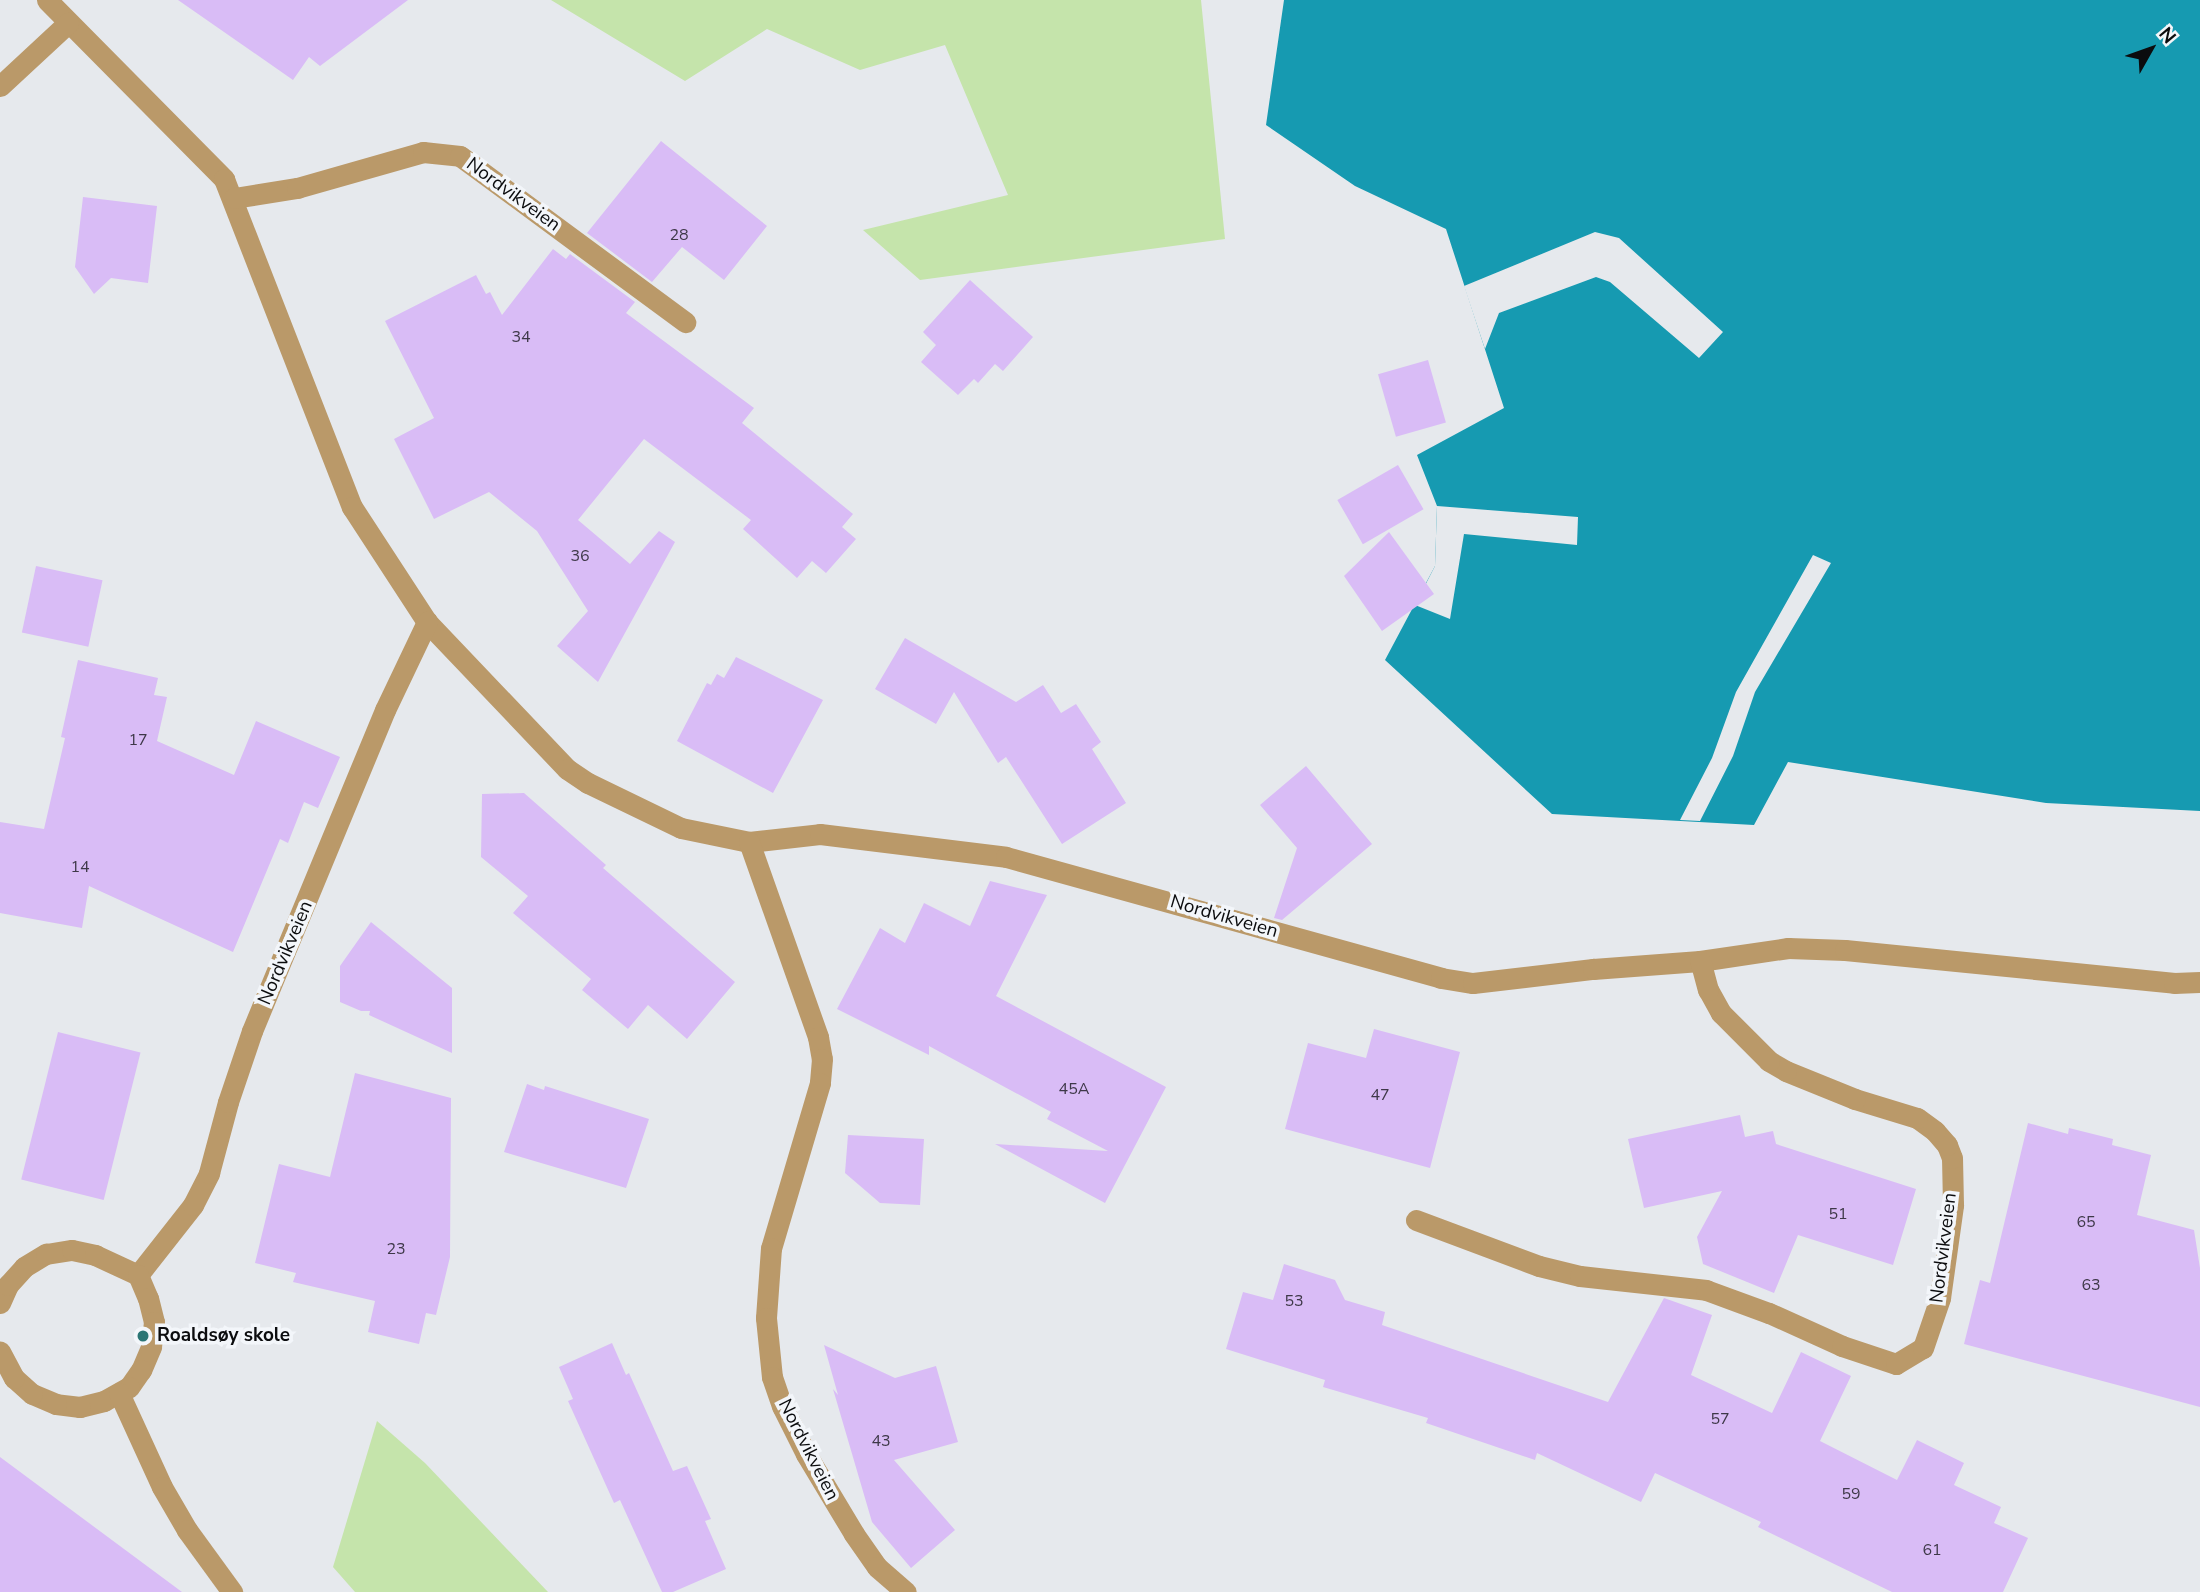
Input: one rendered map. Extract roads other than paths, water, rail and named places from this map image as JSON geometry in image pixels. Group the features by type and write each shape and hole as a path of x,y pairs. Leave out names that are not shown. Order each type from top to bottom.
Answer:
{"street":[{"name":"Nordvikveien","path":"47,0 224,179 234,198 324,442 352,507 427,622 567,769 587,783 681,828 750,842 820,834 845,835 1006,857 1441,978 1473,983 1592,969 1700,961 1788,948 1834,950 2174,983 2200,982"},
{"path":"0,86 68,23"},
{"name":"Nordvikveien","path":"234,198 297,188 423,152 460,156 685,322"},
{"name":"Nordvikveien","path":"138,1275 193,1205 209,1173 228,1102 252,1031 386,710 427,622"},
{"name":"Nordvikveien","path":"750,842 818,1037 822,1059 820,1083 771,1248 766,1318 772,1377 782,1406 836,1505 877,1567 906,1592"},
{"name":"Nordvikveien","path":"1416,1220 1539,1266 1580,1276 1706,1290 1769,1313 1842,1346 1896,1364 1923,1348 1940,1298 1953,1205 1952,1158 1947,1145 1935,1131 1917,1118 1854,1098 1786,1071 1769,1061 1721,1013 1708,990 1700,961"},
{"path":"0,1303 6,1275 46,1254 72,1250 94,1255 138,1275 154,1322 151,1347 141,1370 129,1387 104,1401 80,1407 56,1404 32,1394 14,1378 0,1352"},
{"path":"119,1393 162,1487 187,1530 232,1592"}],"water":[{"path":"1284,0 2200,0 2200,811 2046,803 1788,762 1754,825 1552,814 1385,660 1435,566 1437,506 1417,455 1504,408 1446,229 1355,186 1266,125"}],"place":[{"name":"Roaldsøy skole","path":"143,1336"}]}
